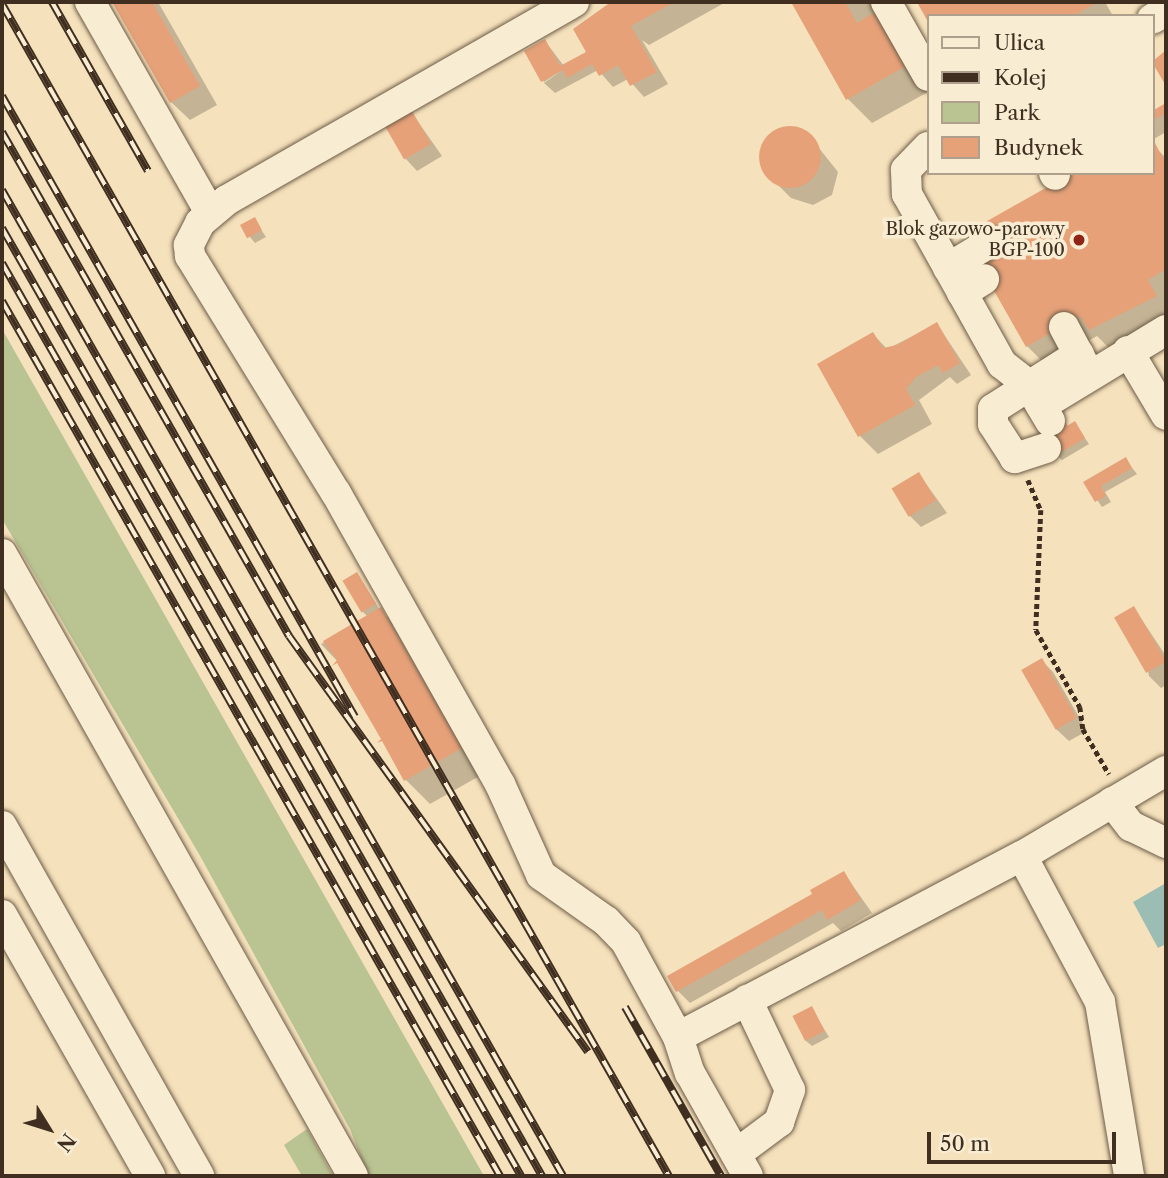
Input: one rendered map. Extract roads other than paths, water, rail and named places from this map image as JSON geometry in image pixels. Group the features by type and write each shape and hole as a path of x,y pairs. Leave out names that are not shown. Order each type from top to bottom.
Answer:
{"lane":[{"path":"90,2 210,212"},
{"path":"574,2 210,212 190,246 204,285 336,493 500,784 541,875 617,931 678,1037 690,1073 742,1165 779,1122 790,1090 747,1000"},
{"path":"886,2 926,72"},
{"path":"926,149 906,170 905,182 965,280 1002,364 1041,415"},
{"path":"965,280 991,242"},
{"path":"1065,327 1084,364"},
{"path":"1041,415 999,402 990,416 1015,457 1041,415 1084,364 1128,351 1166,330"},
{"path":"1128,351 1166,415"},
{"path":"2,554 353,1176"},
{"path":"678,1037 1022,856 1166,771"},
{"path":"1117,799 1131,826 1166,844"},
{"path":"2,826 198,1176"},
{"path":"1022,856 1100,1002 1129,1176"},
{"path":"2,915 150,1176"}],"water":[{"path":"1166,883 1166,944 1158,948 1133,902"}],"railway":[{"path":"52,2 148,171"},
{"path":"2,4 669,1176"},
{"path":"2,96 355,717"},
{"path":"2,132 289,636 588,1052"},
{"path":"2,190 563,1176"},
{"path":"2,228 542,1176"},
{"path":"2,263 521,1176"},
{"path":"2,301 500,1176"},
{"path":"625,1007 721,1176"}],"place":[{"name":"Blok gazowo-parowy BGP-100","path":"1079,240"}]}
